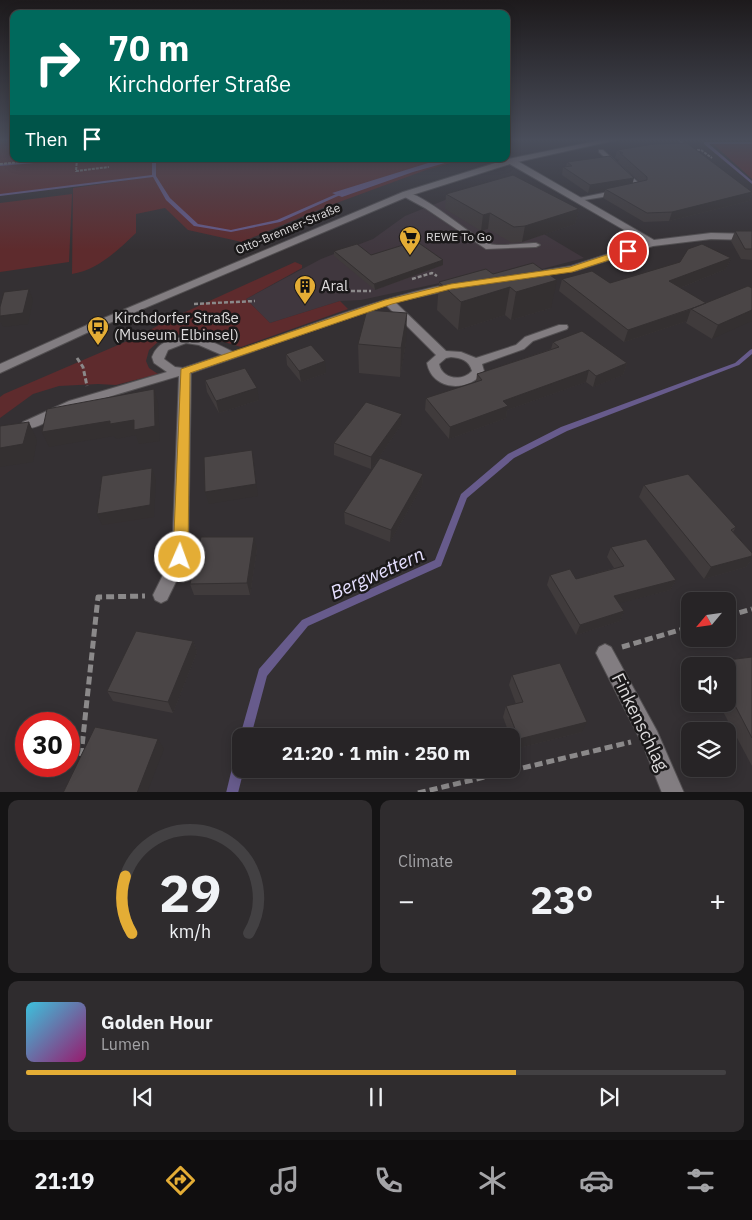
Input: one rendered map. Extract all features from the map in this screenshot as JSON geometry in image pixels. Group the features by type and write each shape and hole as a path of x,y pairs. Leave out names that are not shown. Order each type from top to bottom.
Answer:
{"street":[{"name":"Otto-Brenner-Straße","path":"0,369 33,352 406,194 463,176"},
{"path":"537,176 652,244"},
{"path":"525,276 572,269 652,244 711,236 752,237"},
{"path":"28,425 54,411 232,356 389,302 470,284"},
{"path":"389,302 443,355"},
{"path":"475,362 520,347 529,339 564,327"},
{"path":"185,371 172,370 162,365 158,360 158,355 163,349 182,341 197,340 232,356"},
{"path":"460,354 475,362 477,373 466,380 449,381 441,378 432,368 433,363 443,355 460,354"},
{"path":"162,596 180,557 185,371"},
{"name":"Finkenschlag","path":"605,652 650,738 673,792"}],"lane":[{"path":"578,199 641,188 628,176"},
{"path":"406,194 428,206 489,247 536,245"}],"path":[{"path":"194,304 255,301"},
{"path":"77,358 83,367 87,387 105,394"},
{"path":"81,756 98,597 162,596"},
{"path":"736,614 752,609"},
{"path":"605,652 681,630"},
{"path":"418,792 650,738"}],"shaded area":[{"path":"0,176 410,176 323,208 242,242 188,230 165,208 136,214 136,233 99,264 72,274 73,188 149,177 0,195"},
{"path":"387,176 402,176 342,197 332,193"},
{"name":"Aral","path":"470,190 584,258 542,269 449,281 361,300 340,301 270,323 246,299 321,259 373,239 405,216"},
{"path":"72,194 69,262 0,272 0,203"},
{"path":"295,262 302,265 302,268 246,299 270,323 340,301 348,309 241,347 194,333 174,335 159,341 149,350 146,361 149,368 158,374 116,385 59,386 33,394 0,418 0,397 4,394 139,336 170,319"}],"building":[{"path":"515,176 579,209 525,226 514,227 490,213 483,215 446,194"},
{"path":"576,176 632,176 634,178 590,185"},
{"path":"646,176 731,176 752,192 672,212 647,213 605,189 647,180"},
{"path":"735,231 752,231 752,249 745,249"},
{"path":"416,241 443,260 374,284 334,251 357,244 371,255"},
{"path":"702,244 731,258 669,281 706,303 628,330 562,279 592,271 610,283 680,262 688,249"},
{"path":"533,263 557,280 516,292 510,287 461,302 439,282 486,269 493,274"},
{"path":"748,286 752,288 752,310 718,325 691,309"},
{"path":"29,289 23,313 0,316 4,292"},
{"path":"367,310 407,313 401,348 358,344"},
{"path":"582,331 627,363 596,376 589,370 503,401 508,406 450,427 426,398 482,380 477,374 559,347 553,342"},
{"path":"311,345 325,361 299,371 286,354"},
{"path":"245,368 257,388 216,401 205,380"},
{"path":"154,389 155,426 134,430 134,420 110,424 110,421 42,432 47,409"},
{"path":"366,402 402,414 371,457 334,443"},
{"path":"29,422 23,444 0,448 0,426"},
{"path":"252,450 256,484 205,492 204,457"},
{"path":"380,458 423,474 391,530 344,512"},
{"path":"152,468 150,505 97,514 102,476"},
{"path":"688,474 736,527 731,530 752,553 752,556 711,567 644,485"},
{"path":"201,537 254,537 247,583 190,584"},
{"path":"646,539 676,580 614,596 624,611 580,625 550,575 570,569 576,579 624,566 611,547"},
{"path":"136,631 193,641 168,702 107,691"},
{"path":"752,657 752,738 736,707 736,659"},
{"path":"560,663 587,722 520,739 520,728 515,728 506,706 523,702 512,675"},
{"path":"95,727 158,739 137,792 63,792 71,777 80,777 80,758"}],"waterway":[{"path":"0,195 154,176"},
{"path":"154,176 168,199 196,225 231,231 278,221 345,192"},
{"path":"744,176 752,183"},
{"name":"Bergwettern","path":"248,728 263,673 305,623 438,563 464,496 511,456 564,429 737,364 752,351"},
{"name":"Bergwettern","path":"232,792 236,778"}],"place":[{"name":"REWE To Go","path":"410,256"},
{"name":"Aral","path":"305,305"},
{"name":"Kirchdorfer Straße (Museum Elbinsel)","path":"98,346"}],"route":[{"path":"180,557 185,371 389,302 451,287 572,269 628,251"}]}
